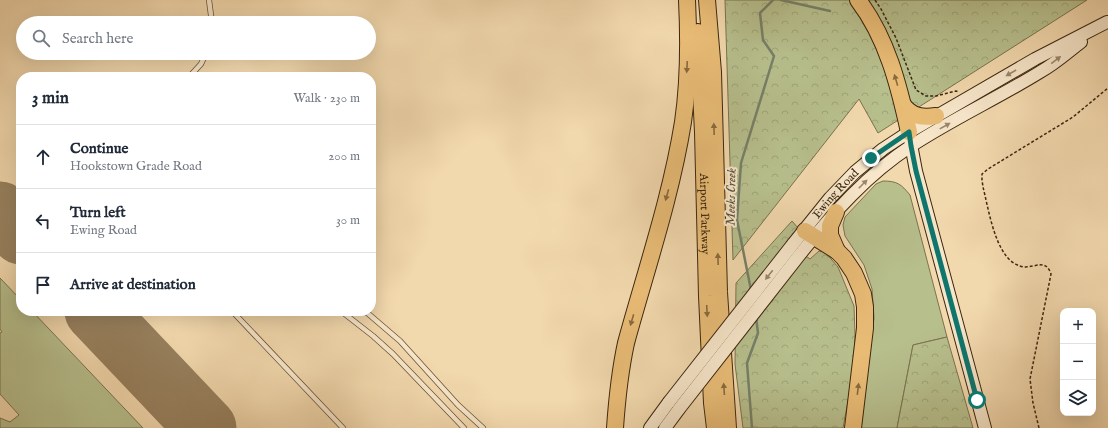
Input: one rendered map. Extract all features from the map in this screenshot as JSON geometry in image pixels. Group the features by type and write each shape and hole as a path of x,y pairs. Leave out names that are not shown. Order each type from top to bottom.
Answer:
{"highway":[{"path":"615,428 617,398 623,355 671,182 683,121 689,40 687,0"},
{"name":"Airport Parkway","path":"694,0 699,48 703,132 707,296 712,403 715,428"},
{"name":"Airport Parkway","path":"707,0 713,72 719,292 728,428"},
{"path":"858,0 869,15 890,57 903,105 910,139"},
{"path":"903,105 907,110 915,115 921,117 936,116"},
{"path":"836,212 830,226 830,235 837,251"},
{"path":"809,234 837,251 854,273 863,294 865,307 865,328 853,428"}],"street":[{"name":"Ewing Road","path":"809,234 836,212 869,178 936,116 1035,59 1107,22"},
{"name":"Ewing Road","path":"650,428 674,406 809,234 830,198 854,172 883,149 910,139 1042,72 1107,22"},
{"path":"910,139 916,171 985,428"},
{"name":"Ewing Road","path":"665,428 674,406"}],"lane":[{"path":"209,0 211,16"},
{"path":"194,72 203,60"},
{"path":"237,316 343,428"},
{"path":"348,316 393,354 464,428"},
{"path":"371,316 400,341 458,405 483,428"}],"path":[{"path":"875,0 896,38 916,90 926,96 936,96 956,91 972,96"},
{"path":"1039,428 1033,403 1030,379 1051,274 1049,268 1045,265 1025,267 1012,262 1006,257 995,231 983,187 982,174 1073,117 1108,88"}],"green space":[{"path":"725,0 1087,0 878,133 859,99 733,260"},
{"path":"883,181 898,184 910,195 947,337 913,345 897,428 861,428 874,318 872,289 864,265 845,236 843,225 845,217 876,184"},
{"path":"792,221 798,228 789,244 810,259 819,251 825,252 838,267 854,306 855,335 853,374 843,428 743,428 735,364 736,283"},
{"path":"0,278 16,295 16,316 37,316 143,428 0,428 0,418 10,422 19,415 0,394 0,333 2,332 0,329"},
{"path":"947,337 973,428 897,428 913,345"}],"waterway":[{"name":"Meeks Creek","path":"751,290 737,220 741,163 774,56 763,40 760,13 773,0"},
{"path":"781,0 830,11"},
{"name":"Meeks Creek","path":"752,428 747,363 758,333 756,317"}],"runway":[{"path":"0,212 16,229"},
{"path":"100,316 206,428"}],"route":[{"path":"871,158 909,132 916,171 977,400"}]}
